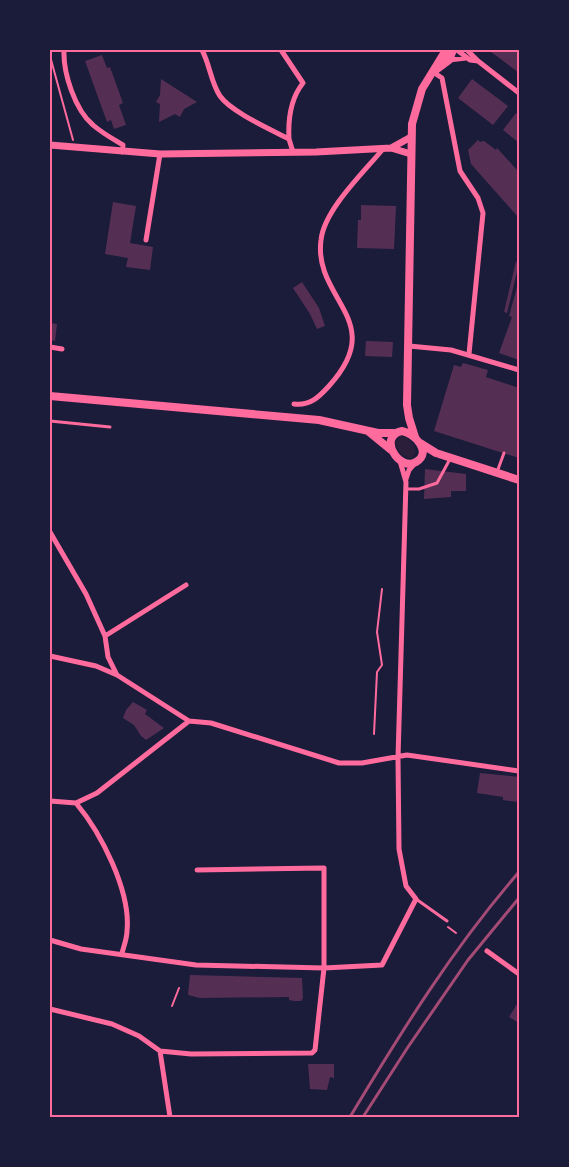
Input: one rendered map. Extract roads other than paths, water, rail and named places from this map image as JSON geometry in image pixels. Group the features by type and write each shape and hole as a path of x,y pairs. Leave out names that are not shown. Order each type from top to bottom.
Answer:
{"main road":[{"path":"418,460 422,450 408,418 407,405 412,137 414,111 422,89 446,50"},
{"path":"433,72 450,60 455,50"},
{"path":"50,396 319,420 362,429 408,432 441,455 519,480"},
{"path":"396,456 390,445 390,439 403,423 407,405"},
{"path":"362,429 382,441 405,463 441,455"}],"street":[{"path":"64,50 63,62 80,108 93,125 123,145 122,152"},
{"path":"202,50 210,65 214,85 221,98 249,118 289,138"},
{"path":"281,50 303,83 292,105 289,138 293,152"},
{"path":"455,50 467,58 478,62"},
{"path":"467,50 478,62 519,93"},
{"path":"450,60 467,58"},
{"path":"433,72 442,78 460,171 478,198 483,213 470,354"},
{"path":"50,145 160,154 293,152 391,148 412,137"},
{"path":"391,148 411,154"},
{"path":"294,404 309,403 320,396 344,368 351,352 353,334 323,266 320,241 324,226 337,206 382,149"},
{"path":"146,240 160,154"},
{"path":"408,346 451,350 470,354 519,370"},
{"path":"50,347 62,349"},
{"path":"396,456 406,482"},
{"path":"50,940 81,949 196,965 324,968 382,965 416,899 406,886 399,849 398,758 406,482 409,470 418,460"},
{"path":"50,532 64,553 86,594 105,636 108,657 117,675"},
{"path":"105,636 186,585"},
{"path":"50,656 96,666 117,675 189,721 210,722 339,762 362,763 407,755 519,771"},
{"path":"50,801 76,803 97,793 189,721"},
{"path":"76,803 85,814 109,857 120,885 128,931 122,954"},
{"path":"50,1009 112,1024 138,1036 160,1052 191,1054 312,1053 316,1050 324,968 324,868 197,870"},
{"path":"487,951 519,974"},
{"path":"160,1052 170,1117"}],"lane":[{"path":"50,421 110,427"},
{"path":"496,473 504,453"},
{"path":"406,489 419,489 437,483 446,470 450,458"},
{"path":"416,899 446,923"}],"railway":[{"path":"350,1117 429,991 472,930 519,872"},
{"path":"363,1117 408,1047 468,960 519,898"}]}
